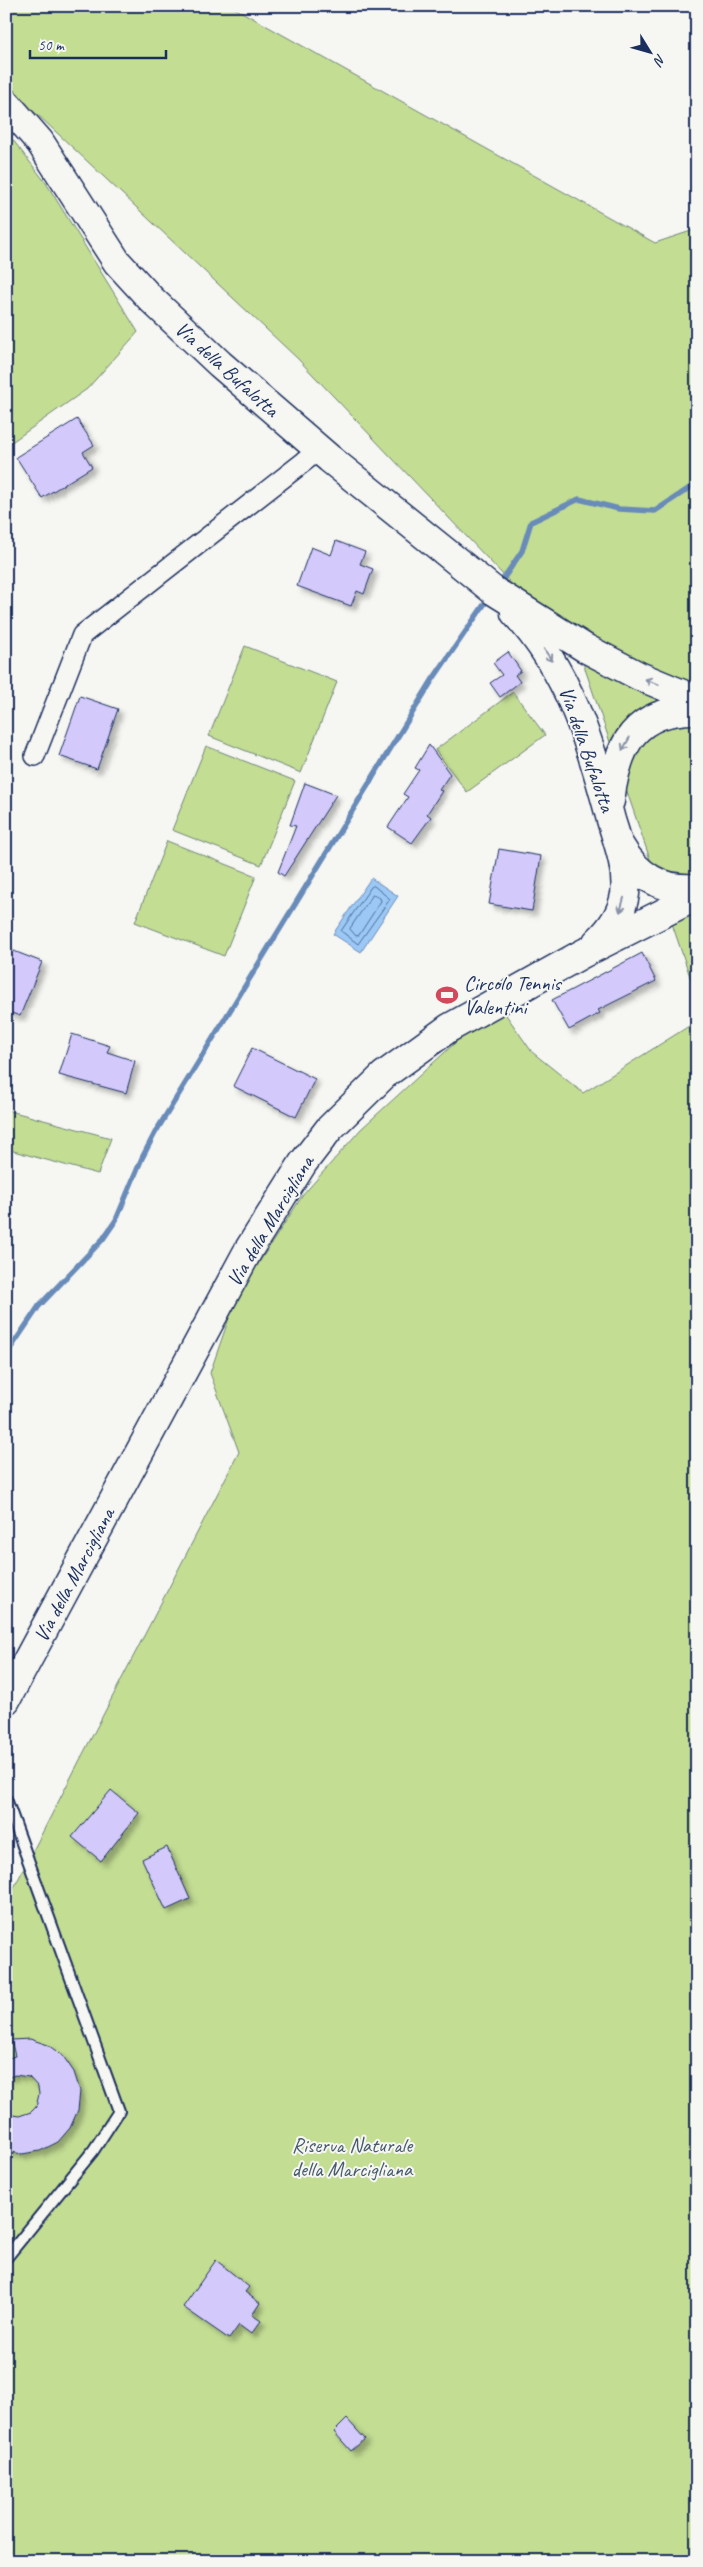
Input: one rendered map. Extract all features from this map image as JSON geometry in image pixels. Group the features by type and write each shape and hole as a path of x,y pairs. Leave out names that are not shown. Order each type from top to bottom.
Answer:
{"street":[{"name":"Via della Bufalotta","path":"6,103 40,142 106,248 130,278 220,364 319,450 494,591 585,648 639,676 697,700"},
{"path":"35,756 82,636 319,450"},
{"name":"Via della Bufalotta","path":"494,591 531,632 561,676 584,729 617,840"},
{"path":"609,809 616,766 631,735 639,726 660,714 697,710"},
{"path":"617,840 628,860 651,880 673,887 697,888"},
{"path":"582,954 606,933 621,910 625,892 617,840"},
{"name":"Via della Marcigliana","path":"6,1700 249,1249 319,1140 360,1096 415,1051 465,1019 582,954 697,896"}],"lane":[{"path":"6,1799 119,2111 93,2151 6,2258"}],"green space":[{"path":"6,6 231,6 655,243 697,229 697,997 581,657 298,359 39,116 6,89"},
{"path":"6,131 46,183 138,332 87,389 6,446"},
{"path":"245,646 337,682 301,773 209,736"},
{"path":"513,692 545,735 467,792 435,750"},
{"path":"206,746 295,781 261,865 172,830"},
{"path":"167,841 256,876 224,956 135,922"},
{"name":"Riserva Naturale della Marcigliana","path":"504,1012 532,1052 583,1093 697,1021 697,2561 6,2561 6,1903 239,1452 210,1373 236,1298 303,1195 361,1129 467,1032"},
{"path":"6,1110 111,1138 98,1174 6,1149"}],"water":[{"path":"371,878 398,896 361,952 333,934"}],"building":[{"path":"77,419 94,445 83,452 92,467 42,498 16,457"},
{"path":"336,541 365,552 360,564 373,569 364,594 357,591 351,606 297,586 311,547 331,555"},
{"path":"508,652 521,671 515,675 520,682 500,697 490,683 502,675 493,663"},
{"path":"80,696 118,709 97,769 59,756"},
{"path":"429,745 450,774 439,790 442,791 427,814 431,817 412,843 388,827 408,797 403,794 419,770 415,768"},
{"path":"305,783 336,795 284,876 278,872 296,826 290,825"},
{"path":"499,849 541,856 532,911 489,904"},
{"path":"6,948 42,962 20,1016 6,1011"},
{"path":"642,953 656,981 598,1010 600,1013 569,1030 552,1000"},
{"path":"72,1034 110,1046 107,1052 135,1061 126,1093 59,1075"},
{"path":"252,1048 315,1079 296,1117 233,1086"},
{"path":"111,1790 139,1813 101,1861 72,1837"},
{"path":"167,1847 190,1899 166,1910 142,1859"},
{"path":"30,2039 48,2045 63,2056 74,2072 80,2091 78,2110 70,2128 58,2142 40,2151 22,2154 6,2151 6,2114 19,2116 31,2112 36,2107 39,2094 38,2087 29,2077 15,2075 6,2078 6,2059 15,2056 11,2040"},
{"path":"216,2260 249,2287 245,2292 260,2303 252,2315 261,2321 251,2334 239,2325 229,2339 183,2307"},
{"path":"347,2419 365,2439 351,2451 334,2432"}],"waterway":[{"path":"499,585 522,551 531,522 579,499 619,509 655,511 697,483"},
{"path":"6,1355 39,1306 103,1239 116,1220 142,1158 155,1133 433,679 490,596"}],"place":[{"name":"Circolo Tennis Valentini","path":"447,995"}]}
